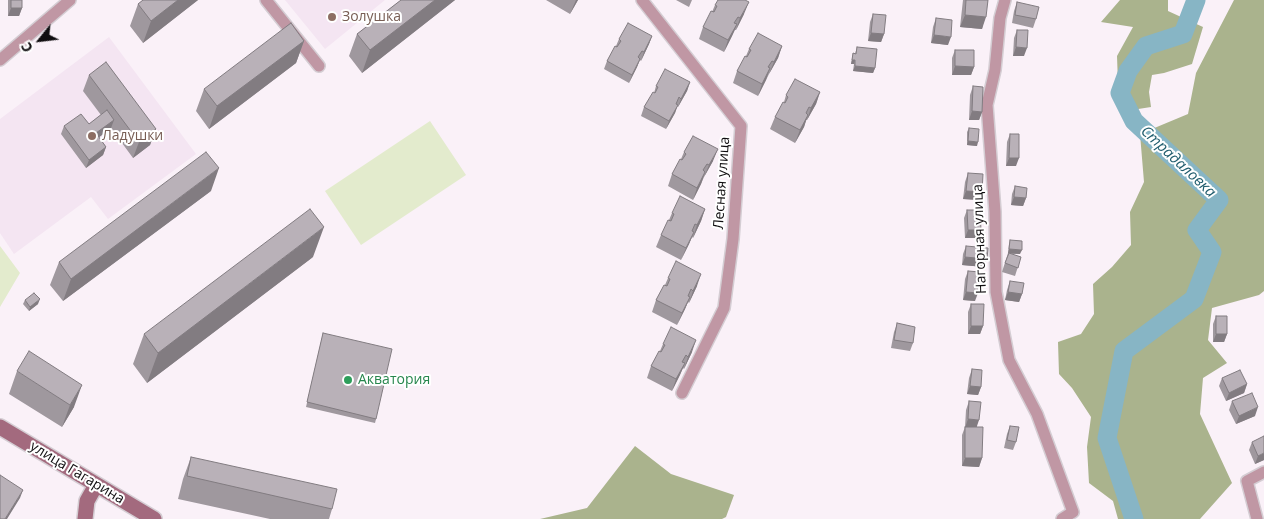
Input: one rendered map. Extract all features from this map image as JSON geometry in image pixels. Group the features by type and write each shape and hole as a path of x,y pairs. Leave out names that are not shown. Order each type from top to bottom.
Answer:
{"street":[{"path":"0,60 70,0"},
{"path":"266,0 319,66"},
{"name":"Лесная улица","path":"642,0 741,126 733,239 724,308 682,393"},
{"name":"Нагорная улица","path":"1005,0 1000,18 996,70 987,105 995,212 996,292 1009,360 1038,414 1073,512 1062,519"},
{"name":"улица Гагарина","path":"0,427 154,519"},
{"path":"1257,519 1247,481 1264,472"},
{"path":"85,519 87,501 96,485"}],"shaded area":[{"name":"Золушка","path":"285,0 385,0 325,49"},
{"name":"Ладушки","path":"109,37 196,154 108,219 91,197 14,254 0,233 0,119"}],"green space":[{"path":"1120,0 1168,0 1168,11 1203,27 1192,64 1152,75 1149,92 1151,107 1119,112 1117,56 1133,27 1101,22"},
{"path":"1234,0 1264,0 1264,291 1259,295 1212,308 1208,340 1227,363 1203,378 1200,414 1232,483 1200,519 1118,519 1113,501 1089,483 1087,447 1091,417 1072,388 1059,374 1058,342 1081,334 1094,314 1093,284 1112,267 1131,245 1130,212 1144,182 1140,134 1188,114 1196,73"},
{"path":"430,121 466,175 361,245 325,191"},
{"path":"0,246 20,273 0,307"},
{"path":"635,446 671,474 734,495 726,517 722,519 540,519 587,508"}],"building":[{"path":"11,0 22,0 22,8 11,8"},
{"path":"143,0 178,0 151,21 138,4"},
{"path":"401,0 435,0 370,50 357,34"},
{"path":"718,0 745,0 749,2 740,18 738,17 734,23 737,24 728,40 703,27 711,11 714,12"},
{"path":"966,0 988,0 986,17 965,15"},
{"path":"1017,2 1039,7 1036,19 1015,15"},
{"path":"873,14 886,15 884,34 871,33"},
{"path":"936,18 952,20 951,37 934,35"},
{"path":"291,23 304,41 217,106 204,89"},
{"path":"628,23 652,36 644,52 642,51 638,57 640,59 632,75 607,61 615,46 617,47 621,41 619,39"},
{"path":"1017,30 1028,30 1027,48 1016,47"},
{"path":"758,33 782,46 774,62 772,61 768,67 770,68 762,84 737,71 745,56 747,57 751,50 749,49"},
{"path":"857,47 877,49 875,68 855,66 855,60 852,60 853,53 856,54"},
{"path":"955,50 974,50 974,67 955,66"},
{"path":"106,62 156,129 139,142 89,75"},
{"path":"665,69 690,82 681,99 679,97 676,104 678,105 669,121 644,107 653,92 655,93 658,87 656,86"},
{"path":"795,79 820,92 811,108 809,107 806,113 808,115 800,130 775,117 783,102 785,103 788,97 786,95"},
{"path":"973,86 983,87 982,112 972,111"},
{"path":"107,110 114,120 96,133 106,147 89,160 64,126 81,114 89,124"},
{"path":"969,128 979,129 978,142 968,141"},
{"path":"1010,134 1019,134 1019,158 1009,158"},
{"path":"693,136 718,149 709,165 707,164 703,170 705,172 697,188 672,174 680,159 682,160 686,154 684,152"},
{"path":"206,152 219,168 71,279 59,262"},
{"path":"968,173 983,174 982,192 966,191"},
{"path":"1015,186 1027,188 1026,198 1014,197"},
{"path":"680,196 705,209 697,225 695,224 692,231 694,232 686,248 661,235 668,220 671,221 674,214 672,213"},
{"path":"310,209 324,227 158,353 144,334"},
{"path":"967,210 980,210 981,230 968,230"},
{"path":"1010,240 1022,241 1022,250 1009,249"},
{"path":"966,246 988,248 987,259 965,257"},
{"path":"1009,253 1021,257 1018,268 1005,263"},
{"path":"676,261 701,274 693,291 691,289 688,296 690,297 682,313 656,300 664,285 667,286 670,279 668,278"},
{"path":"968,271 980,272 978,293 966,292"},
{"path":"1010,281 1024,283 1022,294 1008,292"},
{"path":"34,293 40,299 30,307 25,300"},
{"path":"971,304 984,304 983,326 971,326"},
{"path":"1216,316 1227,316 1227,334 1216,334"},
{"path":"897,323 915,327 913,343 894,340"},
{"path":"671,327 696,340 688,357 686,355 682,362 685,363 676,379 651,366 659,351 661,352 665,345 663,344"},
{"name":"Акватория","path":"323,333 392,349 376,419 307,402"},
{"path":"29,351 82,385 70,405 17,371"},
{"path":"972,369 982,370 981,387 970,386"},
{"path":"1240,370 1247,384 1229,393 1222,378"},
{"path":"1252,393 1258,407 1239,416 1232,401"},
{"path":"969,401 981,402 979,420 968,419"},
{"path":"1010,426 1019,427 1016,442 1007,440"},
{"path":"965,427 983,427 982,458 965,458"},
{"path":"1264,436 1264,453 1258,456 1252,442"},
{"path":"191,457 337,489 332,509 187,476"},
{"path":"0,475 23,490 5,519 0,519"}],"waterway":[{"name":"Страдаловка","path":"1134,519 1107,438 1124,351 1194,299 1212,252 1197,230 1219,200 1134,121 1120,93 1128,71 1146,46 1183,34 1196,0"}],"place":[{"name":"Золушка","path":"332,17"},
{"name":"Ладушки","path":"92,136"},
{"name":"Акватория","path":"348,380"}]}
